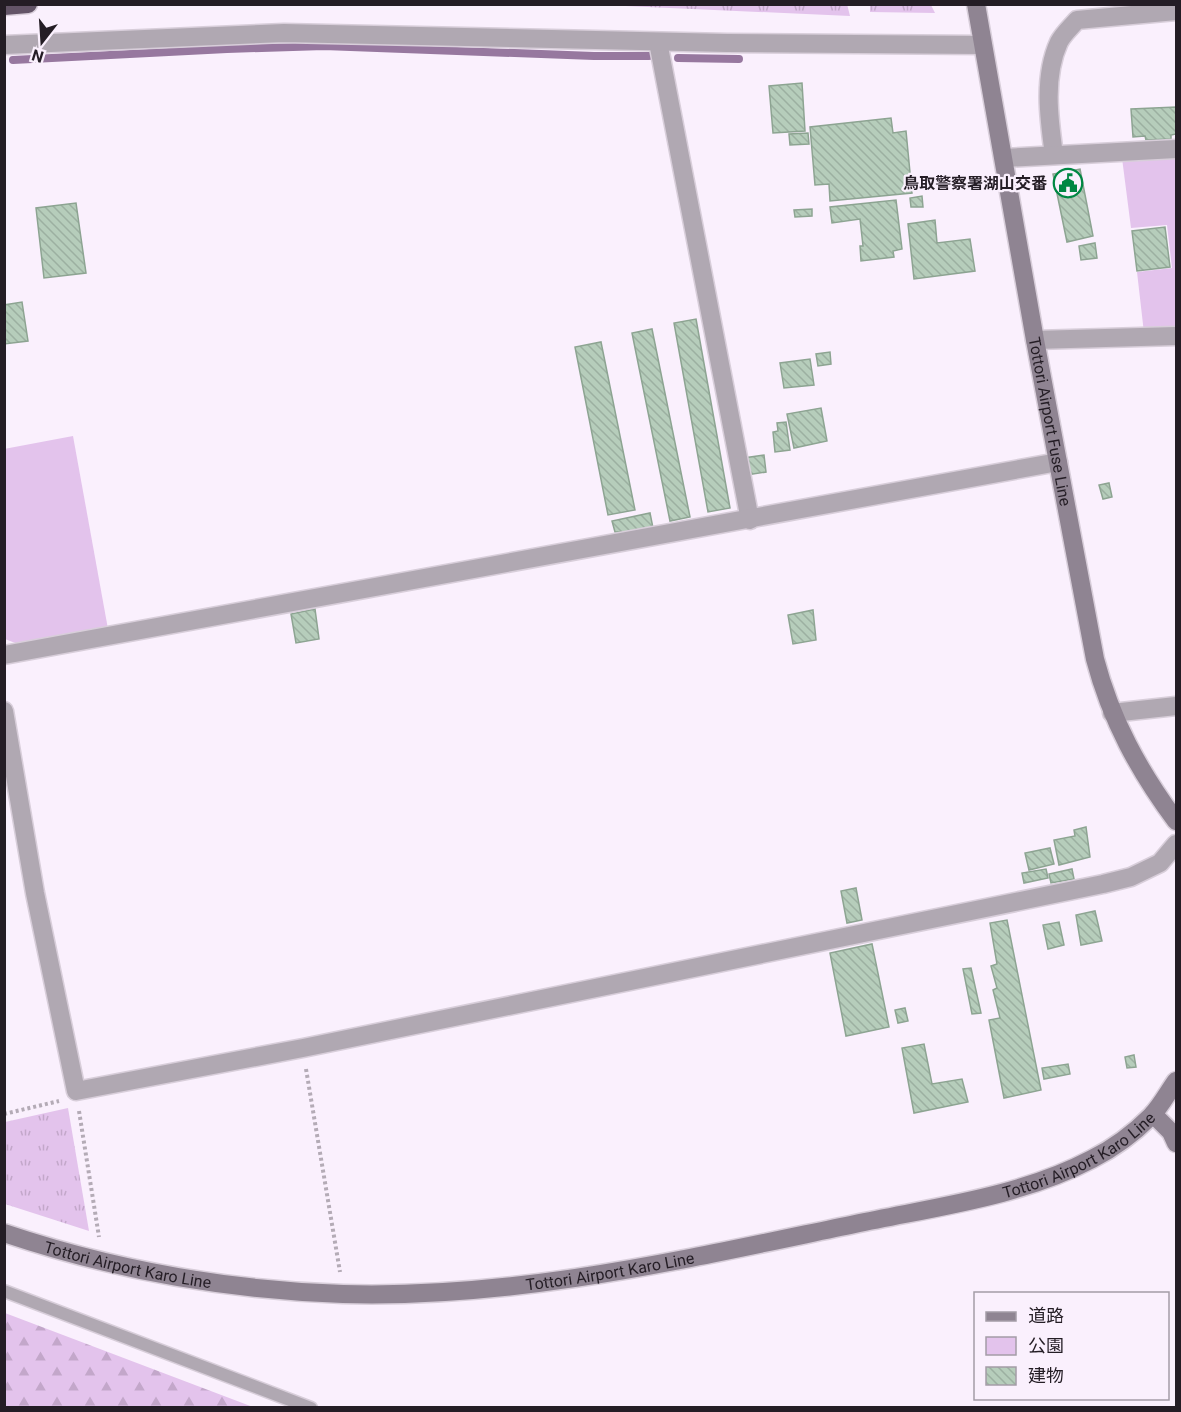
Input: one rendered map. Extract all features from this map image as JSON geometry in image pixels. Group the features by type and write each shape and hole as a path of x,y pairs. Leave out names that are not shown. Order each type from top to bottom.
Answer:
{"highway":[{"path":"4,6 28,4"}],"main road":[{"name":"Tottori Airport Fuse Line","path":"976,4 1035,340 1089,632 1102,688 1134,759 1176,821"},
{"name":"Tottori Airport Karo Line","path":"4,1233 102,1262 229,1286 343,1294 433,1293 567,1280 719,1252 978,1198 1034,1184 1075,1168 1114,1147 1153,1114 1176,1080"},
{"path":"1153,1114 1171,1132 1176,1143"}],"street":[{"path":"1054,155 1048,109 1054,58 1065,33 1077,20 1176,11"},
{"path":"4,45 284,33 658,42 982,45"},
{"path":"658,42 750,520"},
{"path":"1004,159 1176,148"},
{"path":"1035,340 1176,336"},
{"path":"4,655 1058,462"},
{"path":"1112,713 1176,706"},
{"path":"4,711 35,892 77,1094 1103,884 1131,877 1160,863 1176,843"}],"lane":[{"path":"4,1291 311,1407"}],"path":[{"path":"303,1048 343,1294"},
{"path":"4,1114 77,1094 102,1262"}],"green space":[{"path":"603,4 847,4 850,16 603,5"},
{"path":"870,5 931,5 935,13 870,12"},
{"path":"1176,155 1176,332 1144,333 1137,272 1172,268 1167,225 1131,228 1122,158"},
{"path":"73,436 108,629 23,646 5,639 4,449"},
{"path":"68,1108 89,1231 5,1204 5,1122"},
{"path":"5,1313 253,1407 5,1407"}],"building":[{"path":"802,83 805,131 773,133 769,86"},
{"path":"1176,107 1176,134 1171,135 1171,139 1146,140 1145,136 1133,137 1131,109"},
{"path":"891,118 893,133 906,131 912,193 830,201 829,184 815,185 810,127"},
{"path":"808,133 809,144 790,145 789,134"},
{"path":"1080,169 1093,236 1067,242 1053,174"},
{"path":"922,196 923,207 911,207 910,198"},
{"path":"896,200 902,249 893,251 894,257 861,261 860,246 863,246 860,219 832,223 830,207"},
{"path":"76,203 86,273 44,278 36,208"},
{"path":"812,209 812,216 795,217 794,210"},
{"path":"935,220 937,243 970,239 975,271 914,279 908,224"},
{"path":"1165,227 1170,267 1137,271 1132,231"},
{"path":"1095,243 1097,258 1081,260 1079,246"},
{"path":"22,302 28,341 4,344 4,305"},
{"path":"696,319 730,508 708,512 674,323"},
{"path":"652,329 690,517 670,521 632,333"},
{"path":"601,342 635,510 608,515 575,347"},
{"path":"830,352 831,364 818,366 816,354"},
{"path":"810,359 814,385 784,388 780,363"},
{"path":"821,408 827,441 794,448 787,414"},
{"path":"786,422 790,450 775,452 773,432 778,431 777,423"},
{"path":"764,455 766,472 747,475 744,458"},
{"path":"1109,483 1112,497 1103,499 1099,485"},
{"path":"650,513 653,528 615,532 612,521"},
{"path":"315,609 319,639 296,643 291,614"},
{"path":"813,610 816,640 793,644 788,615"},
{"path":"1086,827 1090,857 1059,865 1054,840 1075,836 1074,830"},
{"path":"1050,848 1054,864 1029,870 1025,853"},
{"path":"1046,869 1048,878 1024,883 1022,873"},
{"path":"1072,869 1074,879 1051,883 1049,874"},
{"path":"856,888 862,920 847,923 841,891"},
{"path":"1095,911 1102,941 1081,945 1076,915"},
{"path":"1007,920 1041,1090 1004,1098 989,1020 1000,1018 993,990 997,988 991,966 997,964 990,923"},
{"path":"1059,922 1064,945 1048,949 1043,925"},
{"path":"872,944 889,1027 846,1036 830,953"},
{"path":"971,968 981,1013 972,1014 963,969"},
{"path":"905,1008 908,1021 898,1023 895,1010"},
{"path":"924,1044 932,1084 962,1079 968,1102 914,1113 902,1048"},
{"path":"1134,1055 1136,1067 1127,1068 1125,1057"},
{"path":"1068,1064 1070,1074 1044,1079 1042,1068"}],"waterway":[{"path":"13,60 324,46 649,56"},
{"path":"678,58 739,59"}],"place":[{"name":"鳥取警察署湖山交番","path":"1068,183"}]}
